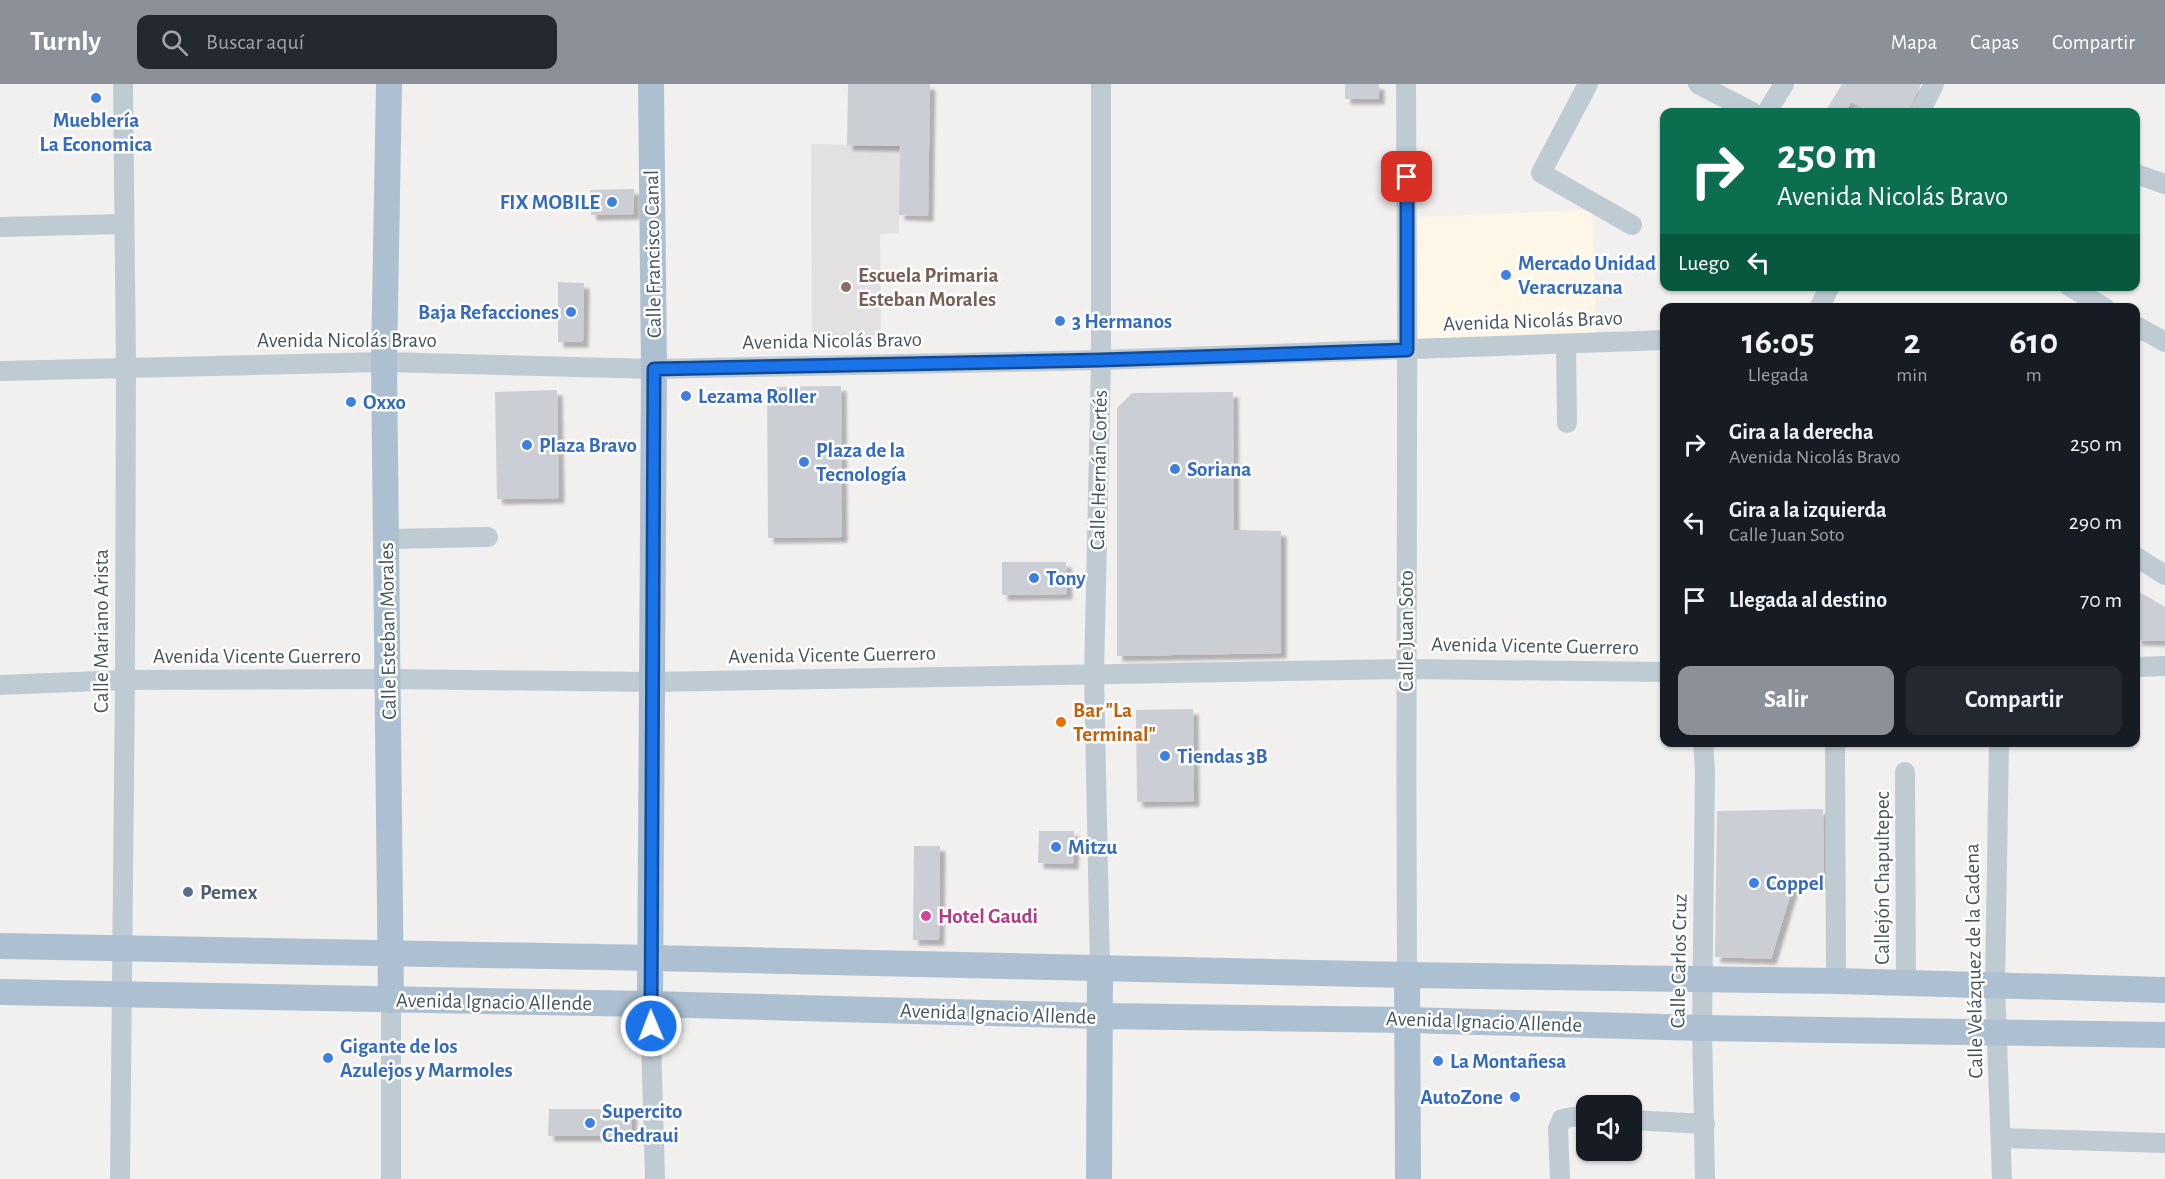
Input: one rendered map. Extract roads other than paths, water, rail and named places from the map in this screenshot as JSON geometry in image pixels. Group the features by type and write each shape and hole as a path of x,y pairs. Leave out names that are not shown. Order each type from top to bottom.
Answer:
{"main road":[{"name":"Calle Esteban Morales","path":"389,84 384,363 391,1000"},
{"name":"Calle Francisco Canal","path":"650,1004 654,369 651,84"},
{"name":"Avenida Ignacio Allende","path":"0,946 1703,981 1836,981 2165,990"},
{"name":"Calle Hernán Cortés","path":"1099,1179 1100,968"},
{"name":"Calle Juan Soto","path":"1407,975 1408,1179"},
{"name":"Avenida Ignacio Allende","path":"0,992 1702,1028 2165,1035"}],"street":[{"name":"Calle Mariano Arista","path":"120,1179 126,367 123,84"},
{"name":"Calle Hernán Cortés","path":"1100,968 1094,675 1101,360 1101,84"},
{"name":"Calle Juan Soto","path":"1406,84 1407,975"},
{"path":"1588,84 1541,173 1632,225"},
{"path":"1698,84 1744,108"},
{"path":"1769,108 1784,84"},
{"path":"1922,108 1934,84"},
{"path":"2140,175 2165,184"},
{"path":"0,227 123,224"},
{"path":"2076,291 2097,303"},
{"path":"2140,328 2165,342"},
{"name":"Avenida Nicolás Bravo","path":"0,370 384,363 654,369 1101,360 1660,340"},
{"path":"1566,344 1567,423"},
{"path":"387,539 488,537"},
{"path":"2140,559 2165,575"},
{"path":"2140,667 2165,666"},
{"name":"Avenida Vicente Guerrero","path":"0,685 125,680 388,679 651,682 1405,669 1660,672"},
{"name":"Calle Carlos Cruz","path":"1703,747 1702,1028 1705,1179"},
{"path":"1835,747 1836,981"},
{"name":"Calle Velázquez de la Cadena","path":"1999,747 1995,986 2002,1179"},
{"name":"Callejón Chapultepec","path":"1905,772 1906,983"},
{"name":"Calle Esteban Morales","path":"391,1000 391,1179"},
{"name":"Calle Francisco Canal","path":"650,1004 655,1179"},
{"path":"1560,1179 1558,1128 1562,1119 1576,1117"},
{"path":"1642,1121 1705,1124"},
{"path":"2002,1138 2165,1143"}],"place":[{"name":"Mueblería La Economica","path":"96,98"},
{"name":"FIX MOBILE","path":"612,202"},
{"name":"Mercado Unidad Veracruzana","path":"1506,275"},
{"name":"Escuela Primaria Esteban Morales","path":"846,287"},
{"name":"Baja Refacciones","path":"571,312"},
{"name":"3 Hermanos","path":"1060,321"},
{"name":"Lezama Roller","path":"686,396"},
{"name":"Oxxo","path":"351,402"},
{"name":"Plaza Bravo","path":"527,445"},
{"name":"Plaza de la Tecnología","path":"804,462"},
{"name":"Soriana","path":"1175,469"},
{"name":"Tony","path":"1034,578"},
{"name":"Bar \"La Terminal\"","path":"1061,722"},
{"name":"Tiendas 3B","path":"1165,756"},
{"name":"Mitzu","path":"1056,847"},
{"name":"Coppel","path":"1754,883"},
{"name":"Pemex","path":"188,892"},
{"name":"Hotel Gaudi","path":"926,916"},
{"name":"Gigante de los Azulejos y Marmoles","path":"328,1058"},
{"name":"La Montañesa","path":"1438,1061"},
{"name":"AutoZone","path":"1515,1097"},
{"name":"Supercito Chedraui","path":"590,1123"}]}
